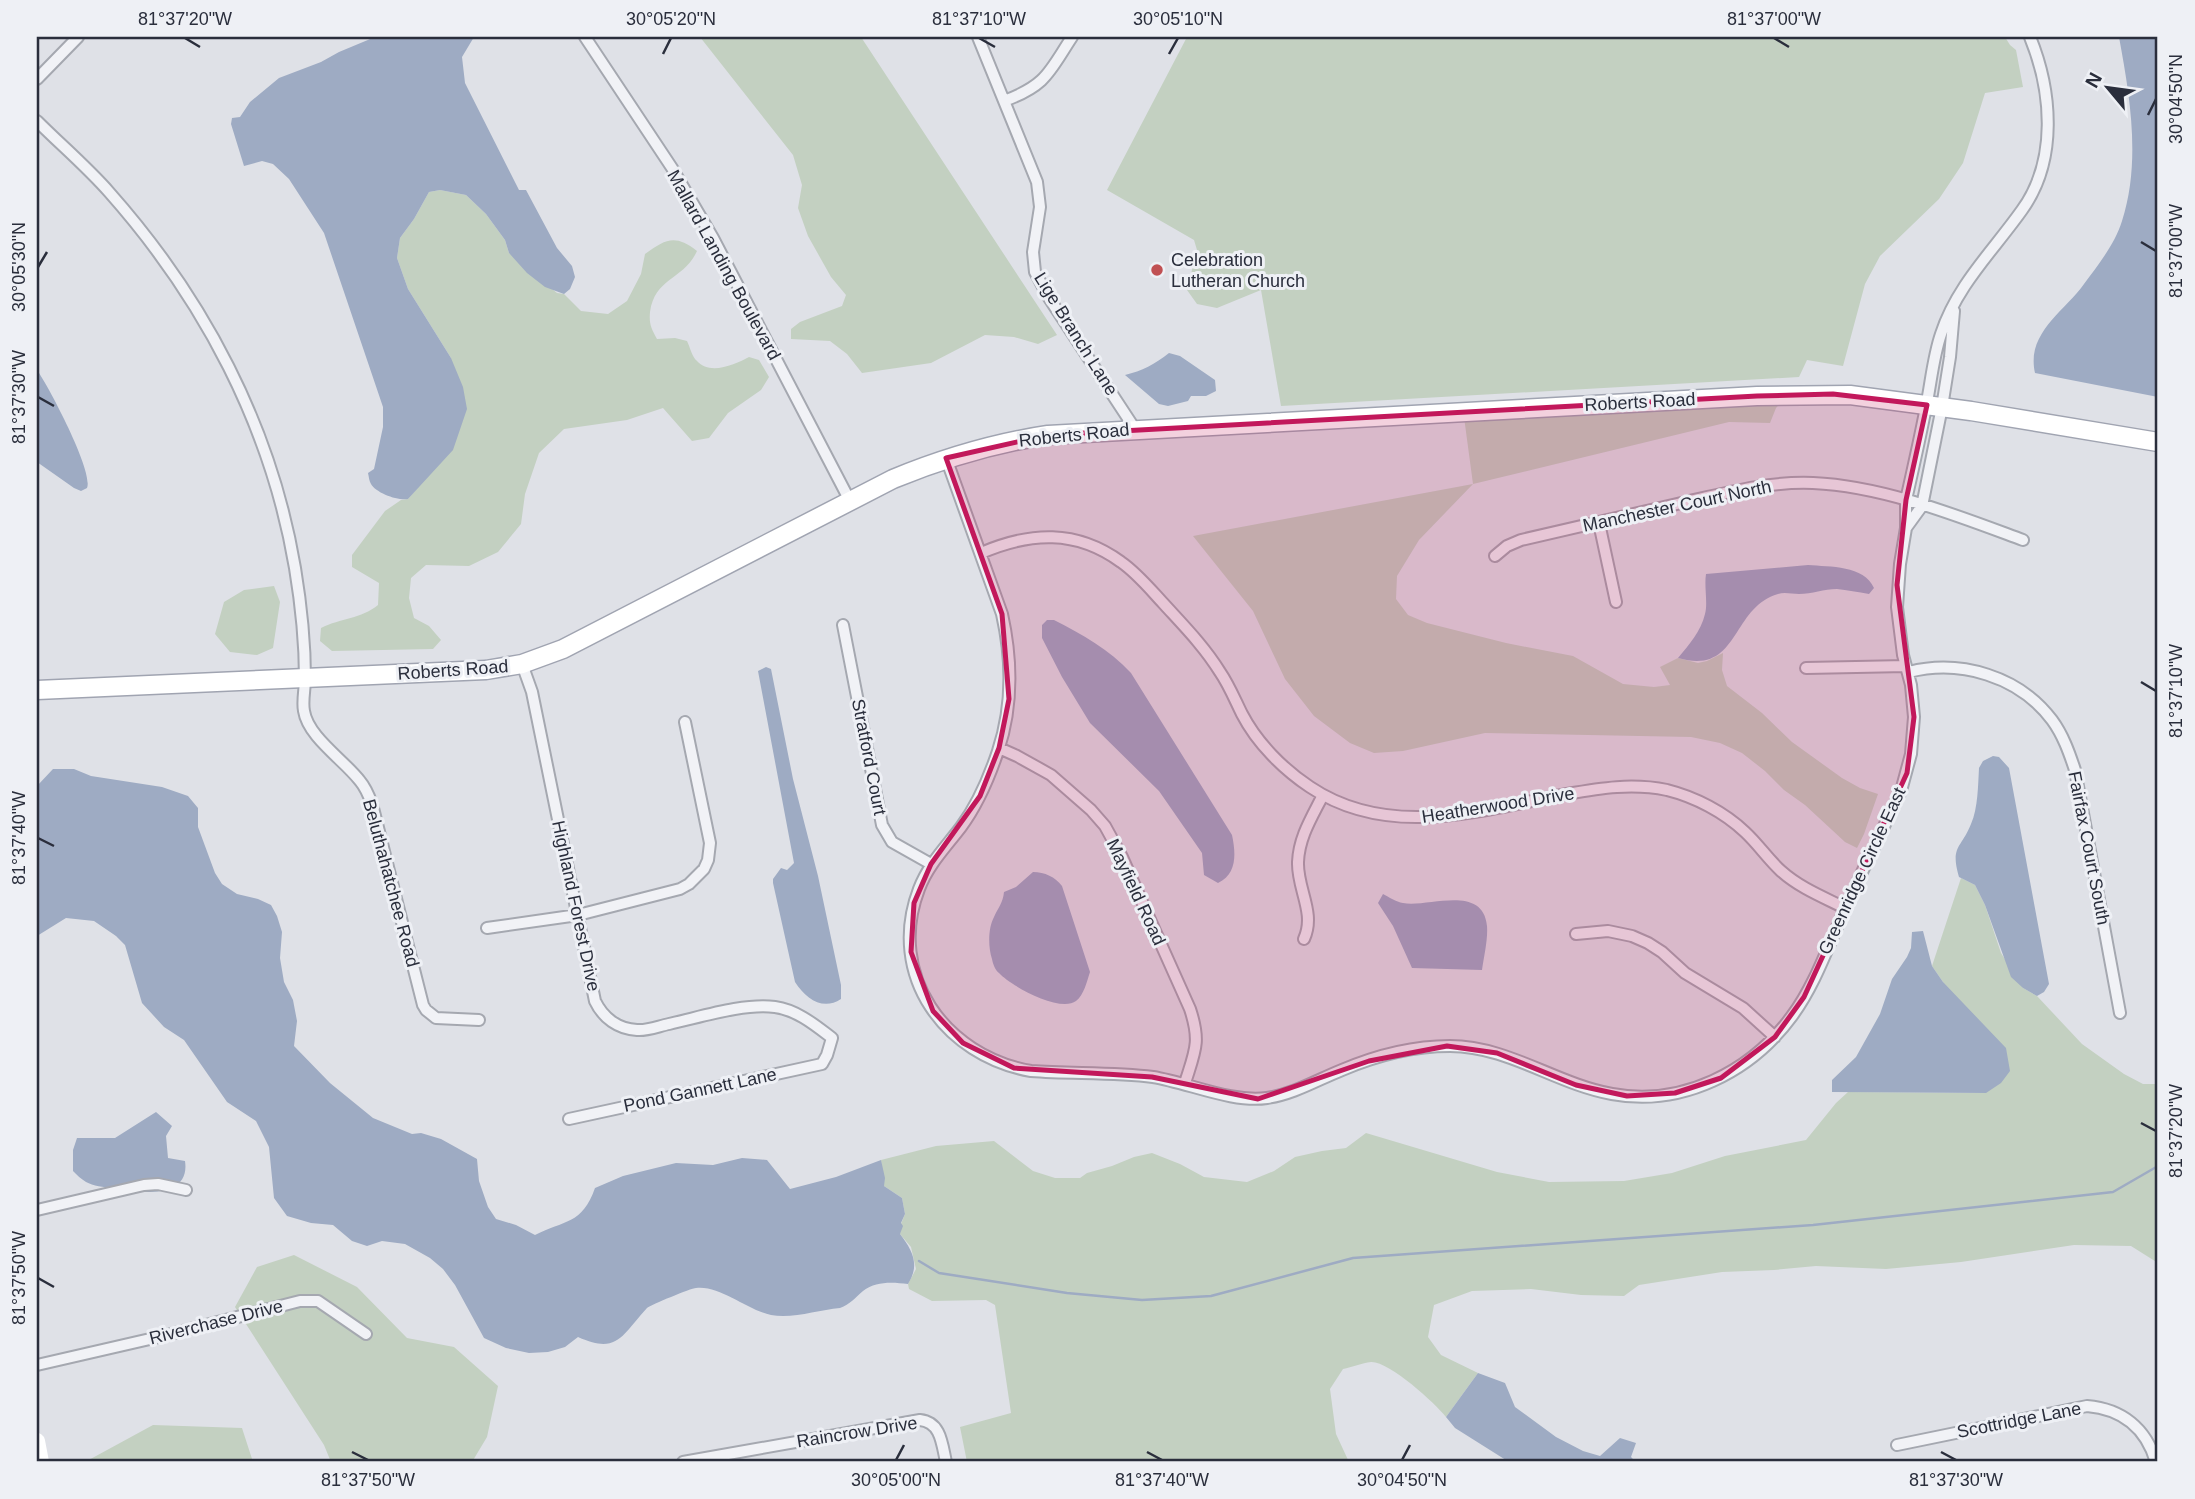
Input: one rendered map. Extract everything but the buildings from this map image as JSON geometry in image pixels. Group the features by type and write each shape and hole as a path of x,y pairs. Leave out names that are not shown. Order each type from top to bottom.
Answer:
{"main road":[{"name":"Roberts Road","path":"37,690 486,670 522,664 563,649 893,479 946,458 1001,443 1036,437 1135,429 1833,394 1934,406 2158,442"},
{"path":"37,1441 41,1462"}],"street":[{"path":"37,79 78,37"},
{"name":"Mallard Landing Boulevard","path":"585,37 708,229 850,501"},
{"name":"Lige Branch Lane","path":"978,37 1033,170 1039,194 1039,221 1033,252 1035,272 1049,298 1135,429"},
{"path":"1004,101 1023,94 1043,81 1072,37"},
{"path":"1934,406 1953,332 1954,304 1975,269 2022,210 2043,171 2048,140 2046,105 2039,63 2030,37"},
{"name":"Beluthahatchee Road","path":"37,121 107,189 146,236 192,299 230,367 263,446 286,525 297,580 305,678 304,711 316,734 359,780 372,804 423,1005 430,1015 436,1018 479,1020"},
{"name":"Greenridge Circle East","path":"946,458 1002,614 1010,662 1009,698 999,748 990,773 971,813 931,864 919,888 910,935 914,968 925,998 942,1023 963,1043 983,1056 1023,1070 1120,1074 1185,1083 1241,1098 1282,1095 1368,1060 1407,1050 1447,1046 1478,1048 1497,1053 1595,1091 1627,1096 1663,1095 1698,1087 1721,1078 1749,1060 1775,1037 1804,997 1901,791 1913,735 1913,706 1899,625 1897,596 1906,528 1906,500 1934,406"},
{"name":"Greenridge Circle East","path":"1906,528 1922,506 1934,406"},
{"name":"Manchester Court North","path":"1495,556 1521,540 1744,489 1793,483 1843,486 1906,500 2023,540"},
{"path":"1599,523 1616,602"},
{"name":"Heatherwood Drive","path":"981,553 1017,539 1055,537 1089,544 1121,561 1191,633 1212,659 1248,723 1271,754 1290,772 1323,795 1364,811 1400,818 1420,818 1457,815 1608,787 1668,790 1700,802 1732,820 1795,882 1845,908"},
{"name":"Stratford Court","path":"843,625 882,825 892,842 931,864"},
{"name":"Highland Forest Drive","path":"522,664 532,692 595,1001 605,1016 624,1028 641,1030 753,1007 779,1008 808,1020 832,1038 827,1055"},
{"name":"Fairfax Court South","path":"1806,668 1965,669 2009,684 2023,693 2053,721 2075,770 2120,1013"},
{"path":"487,928 578,915 680,889 704,869 710,843 685,722"},
{"name":"Mayfield Road","path":"999,748 1034,765 1067,787 1091,810 1112,838 1190,1009 1196,1028 1196,1049 1185,1083"},
{"path":"1304,939 1309,914 1298,876 1299,851 1307,827 1323,795"},
{"path":"1576,934 1608,931 1632,936 1648,943 1685,973 1743,1008 1775,1037"},
{"name":"Pond Gannett Lane","path":"569,1119 822,1064 827,1055"},
{"path":"37,1210 144,1185 158,1184 186,1190"},
{"name":"Riverchase Drive","path":"37,1365 300,1301 318,1301 366,1334"},
{"name":"Scottridge Lane","path":"1897,1445 2087,1406 2109,1410 2130,1421 2146,1438 2156,1462"},
{"name":"Raincrow Drive","path":"683,1462 920,1420 935,1425 946,1462"}],"highlighted area":[{"path":"1833,394 1927,405 1906,500 1897,585 1914,717 1907,773 1804,997 1775,1037 1721,1078 1675,1093 1627,1096 1576,1085 1497,1053 1447,1046 1369,1061 1258,1099 1152,1077 1014,1068 963,1043 933,1011 911,952 914,903 931,864 980,796 999,748 1009,699 1002,614 946,458 1048,435 1135,429 1757,396"}],"green space":[{"path":"700,37 861,37 1057,335 1038,344 1014,337 985,335 931,363 862,373 847,354 830,341 791,339 791,329 800,322 842,306 846,295 831,277 808,236 798,208 802,185 793,155"},
{"path":"1187,37 2005,37 2016,50 2023,87 1985,93 1963,163 1939,199 1880,256 1865,284 1843,366 1807,360 1799,377 1281,406 1261,290 1217,308 1197,304 1187,290 1197,250 1194,240 1107,190"},
{"path":"440,190 466,195 486,214 505,240 509,253 557,293 564,294 581,311 608,314 627,301 641,274 645,254 671,240 683,242 697,251 685,268 664,285 653,301 650,320 657,339 675,338 687,341 695,359 709,368 723,367 749,357 759,360 769,377 761,390 728,413 709,438 692,441 663,408 627,420 564,429 539,453 525,494 521,524 498,552 469,566 426,565 411,578 409,598 414,618 429,626 441,640 433,649 332,651 320,641 321,628 365,613 378,605 379,583 352,567 352,555 385,511 401,500 408,499 424,480 451,358 408,289 397,258 400,238 429,192"},
{"path":"1783,400 1776,408 1770,423 1729,422 1473,484 1464,417"},
{"path":"1473,484 1419,540 1397,576 1396,599 1408,615 1427,623 1506,643 1573,656 1623,684 1654,687 1670,685 1660,667 1678,658 1698,663 1723,653 1722,670 1727,686 1762,713 1792,742 1842,778 1878,794 1857,848 1845,842 1742,753 1720,743 1691,737 1485,733 1403,751 1374,753 1350,743 1314,716 1285,679 1253,611 1193,536"},
{"path":"274,586 280,602 273,648 257,655 230,652 215,634 224,602 244,590"},
{"path":"1961,878 1975,885 1985,905 2001,953 2023,988 2037,996 2082,1044 2124,1074 2143,1084 2158,1084 2158,1263 2131,1246 2074,1245 1961,1262 1886,1269 1816,1266 1722,1272 1639,1285 1624,1296 1581,1295 1531,1289 1472,1291 1434,1305 1428,1337 1441,1355 1478,1373 1446,1417 1432,1402 1389,1368 1371,1362 1343,1369 1330,1389 1336,1434 1349,1462 967,1462 960,1427 1011,1413 995,1305 986,1300 932,1301 909,1289 908,1284 916,1269 911,1247 900,1234 905,1214 902,1198 884,1186 881,1160 936,1146 994,1141 1033,1171 1055,1178 1080,1178 1087,1173 1152,1153 1204,1177 1247,1182 1274,1171 1295,1157 1346,1148 1366,1133 1497,1172 1549,1182 1624,1181 1672,1173 1725,1156 1806,1140 1848,1092 1986,1093 1943,982 1932,966"},
{"path":"294,1255 357,1287 407,1338 454,1347 498,1386 487,1437 472,1462 331,1462 324,1445 235,1307 257,1267"},
{"path":"153,1425 242,1428 253,1462 85,1462"}],"water":[{"path":"375,37 474,37 462,57 465,83 519,190 526,190 557,248 572,266 575,277 570,289 564,294 545,287 527,273 509,253 505,240 486,214 466,195 440,190 429,192 400,238 397,258 408,289 451,358 463,387 467,409 453,450 408,499 393,498 382,493 370,482 368,473 374,469 383,427 383,407 324,233 289,179 273,164 262,161 244,166 231,124 232,118 240,117 250,102 279,78"},
{"path":"2119,37 2158,37 2158,397 2035,373 2036,346 2041,335 2106,254 2119,230 2128,199 2132,129"},
{"path":"1169,353 1180,356 1215,380 1216,391 1206,396 1191,396 1188,401 1168,406 1159,404 1125,375 1148,367"},
{"path":"37,370 60,411 84,465 87,488 81,491 37,462"},
{"path":"1808,565 1855,571 1869,580 1874,588 1869,594 1837,589 1804,594 1778,594 1762,602 1751,612 1724,649 1713,658 1698,661 1678,658 1694,638 1705,614 1706,574"},
{"path":"1047,620 1054,620 1095,643 1131,673 1232,835 1234,863 1229,874 1218,883 1204,875 1202,853 1159,791 1090,723 1042,638 1042,625"},
{"path":"766,667 771,669 793,779 818,876 841,985 841,999 828,1004 815,1001 804,994 795,982 773,883 781,868 787,870 794,863 758,671"},
{"path":"1993,756 1999,757 2009,768 2049,984 2044,992 2037,996 2011,977 1985,905 1975,885 1959,877 1957,867 1956,853 1975,811 1979,768 1983,761"},
{"path":"53,769 74,769 91,776 162,787 188,796 198,808 198,827 215,873 222,884 237,894 271,905 277,916 282,932 280,958 284,982 293,1000 297,1021 294,1046 330,1083 373,1118 412,1134 421,1133 441,1139 477,1159 479,1181 488,1207 496,1219 535,1235 578,1215 590,1200 595,1188 623,1176 676,1163 713,1165 742,1158 767,1160 790,1189 836,1177 881,1160 884,1186 902,1198 905,1214 900,1234 911,1252 914,1264 908,1284 879,1284 863,1291 840,1308 788,1316 771,1315 714,1290 696,1288 647,1308 625,1334 611,1343 591,1342 578,1337 565,1347 548,1352 529,1353 506,1348 484,1338 455,1285 430,1258 405,1244 382,1241 367,1246 352,1241 333,1225 311,1223 287,1216 274,1198 269,1147 256,1121 227,1102 184,1040 164,1027 142,1003 125,945 116,936 94,921 66,918 37,936 37,786"},
{"path":"1033,872 1049,876 1062,886 1090,972 1081,995 1069,1004 1048,1001 1024,991 996,970 993,963 990,932 1004,892 1016,887"},
{"path":"1383,894 1403,903 1452,900 1476,905 1483,913 1487,926 1482,970 1412,968 1393,926 1378,903"},
{"path":"1923,931 1932,966 1943,982 2006,1048 2010,1071 2001,1083 1986,1093 1832,1092 1832,1080 1856,1057 1880,1014 1892,979 1911,948 1912,932"},
{"path":"156,1112 172,1126 166,1136 168,1158 185,1161 185,1174 180,1182 160,1191 134,1191 92,1184 73,1171 73,1150 77,1138 115,1138"},
{"path":"1478,1373 1505,1383 1515,1407 1556,1437 1583,1451 1600,1456 1620,1438 1636,1443 1631,1457 1636,1462 1509,1462 1455,1428 1446,1417"}],"waterway":[{"path":"919,1261 939,1273 1067,1293 1142,1300 1211,1296 1353,1258 1813,1225 2113,1192 2158,1166"}],"place":[{"name":"Celebration Lutheran Church","path":"1157,270"}]}
